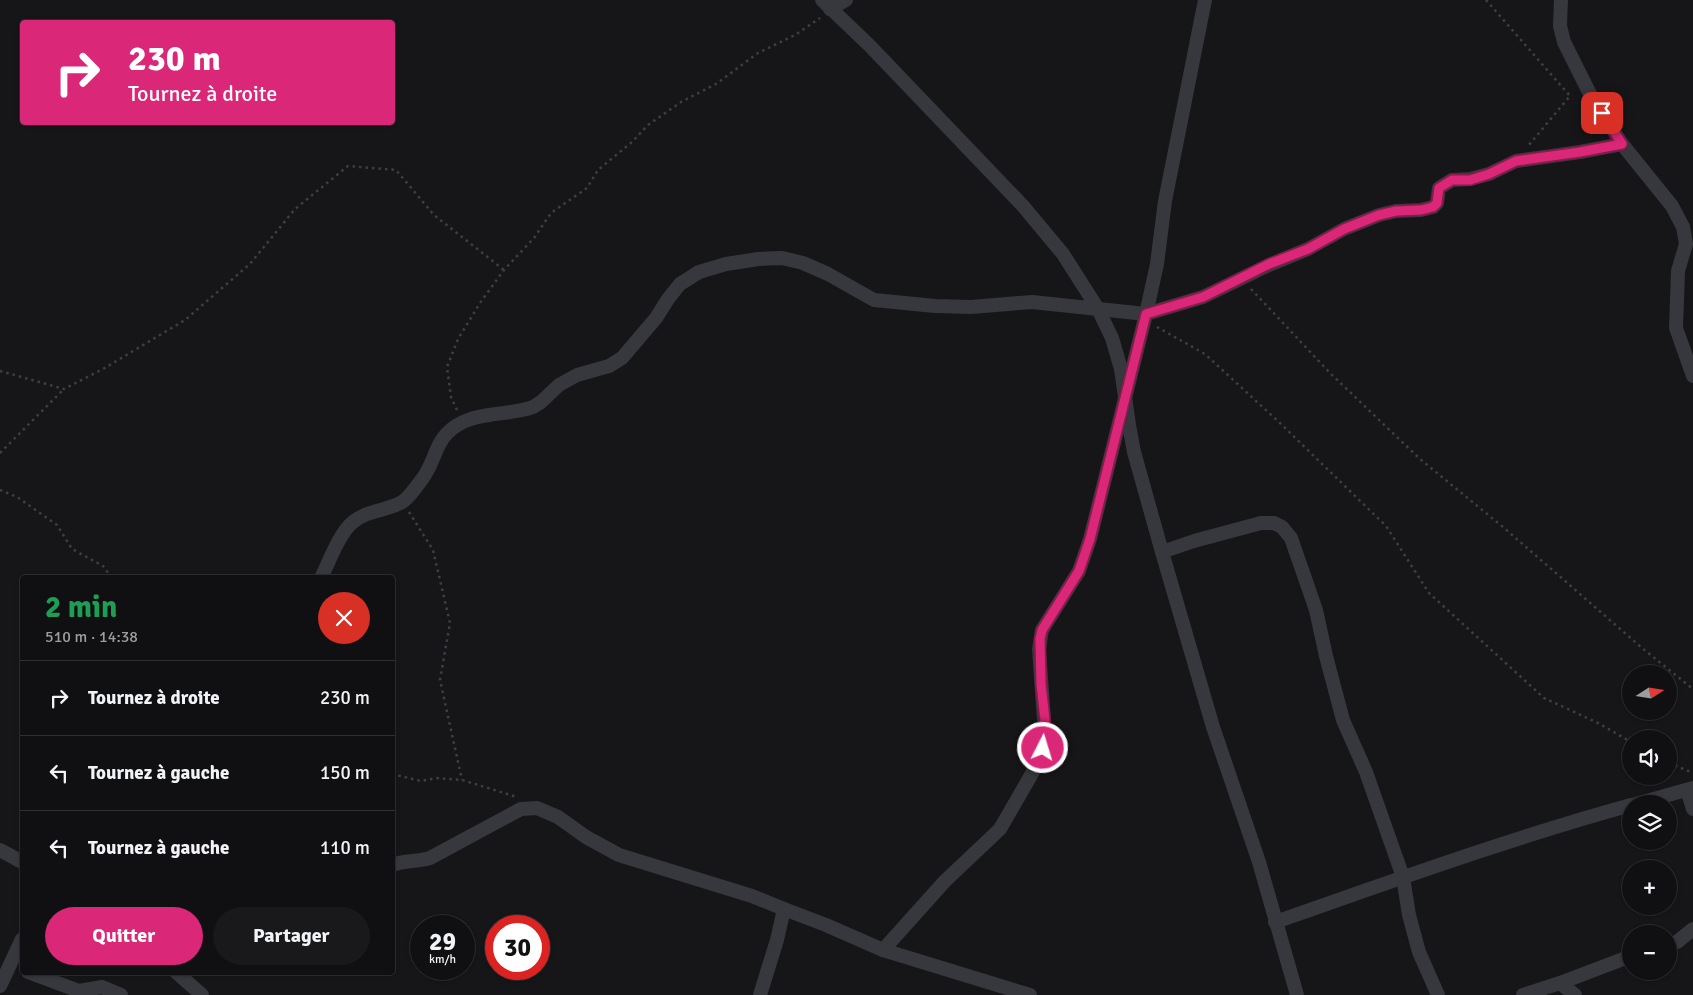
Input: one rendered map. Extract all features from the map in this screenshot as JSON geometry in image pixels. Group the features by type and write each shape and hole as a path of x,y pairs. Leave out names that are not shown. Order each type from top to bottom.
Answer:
{"street":[{"path":"826,4 846,0"},
{"path":"883,950 945,881 1000,829 1034,770 1043,748 1045,735 1039,649 1042,630 1079,571 1090,539 1157,264 1165,200 1204,0"},
{"path":"1562,0 1560,26 1564,42 1592,98 1622,144 1672,206 1683,227 1686,244 1678,271 1676,328 1693,376"},
{"path":"826,4 870,46 1023,206 1063,254 1098,309 1112,338 1121,369 1128,425 1134,452 1162,552 1213,727 1259,862 1296,995"},
{"path":"323,575 351,524 371,512 403,502 429,469 440,441 446,434 463,422 533,407 559,385 577,375 609,366 622,358 656,318 680,284 699,272 726,264 758,259 782,258 803,263 828,274 874,300 971,308 1032,302 1070,305 1145,317 1203,297 1269,264 1308,249 1344,229 1379,215 1433,207 1437,203 1439,188 1446,183 1461,179 1470,180 1489,174 1516,161 1622,144"},
{"path":"1162,552 1194,541 1261,523 1274,523 1282,527 1291,538 1316,610 1343,720 1366,772 1403,877 1409,915 1419,952 1438,995"},
{"path":"1668,795 1690,789 1693,809"},
{"path":"1276,922 1403,877 1572,821 1622,807"},
{"path":"395,864 407,861 420,861 439,854 521,809 537,808 558,818 586,837 620,855 752,896 826,924 883,950 1030,995"},
{"path":"0,850 20,861"},
{"path":"760,995 777,940 784,909"},
{"path":"1677,942 1693,929"},
{"path":"0,986 7,963 20,942"},
{"path":"1523,995 1622,959"},
{"path":"36,975 79,991 102,987 121,995"},
{"path":"179,975 202,995"},
{"path":"1560,983 1575,995"}],"path":[{"path":"1486,0 1570,96 1516,161"},
{"path":"463,422 451,397 447,367 458,339 480,303 504,270 534,238 551,213 587,188 598,170 632,142 648,125 681,102 716,84 758,53 815,23 826,4"},
{"path":"0,454 64,389 103,369 186,320 250,264 295,209 348,166 396,170 434,215 504,270"},
{"path":"1241,279 1331,374 1420,459 1503,527 1642,648 1693,689"},
{"path":"1145,317 1205,354 1281,424 1386,526 1429,593 1544,698 1598,723 1622,737"},
{"path":"0,372 64,389"},
{"path":"0,490 17,497 57,525 72,549 103,566 110,575"},
{"path":"403,502 433,550 450,623 440,680 462,780"},
{"path":"1677,766 1693,773"},
{"path":"395,775 421,780 436,778 462,780 516,795 528,808"}],"route":[{"path":"1043,748 1045,720 1039,649 1042,630 1079,571 1090,539 1146,314 1203,297 1269,264 1308,249 1344,229 1379,215 1433,207 1437,203 1439,188 1452,180 1470,180 1489,174 1516,161 1622,144 1602,113"}]}
